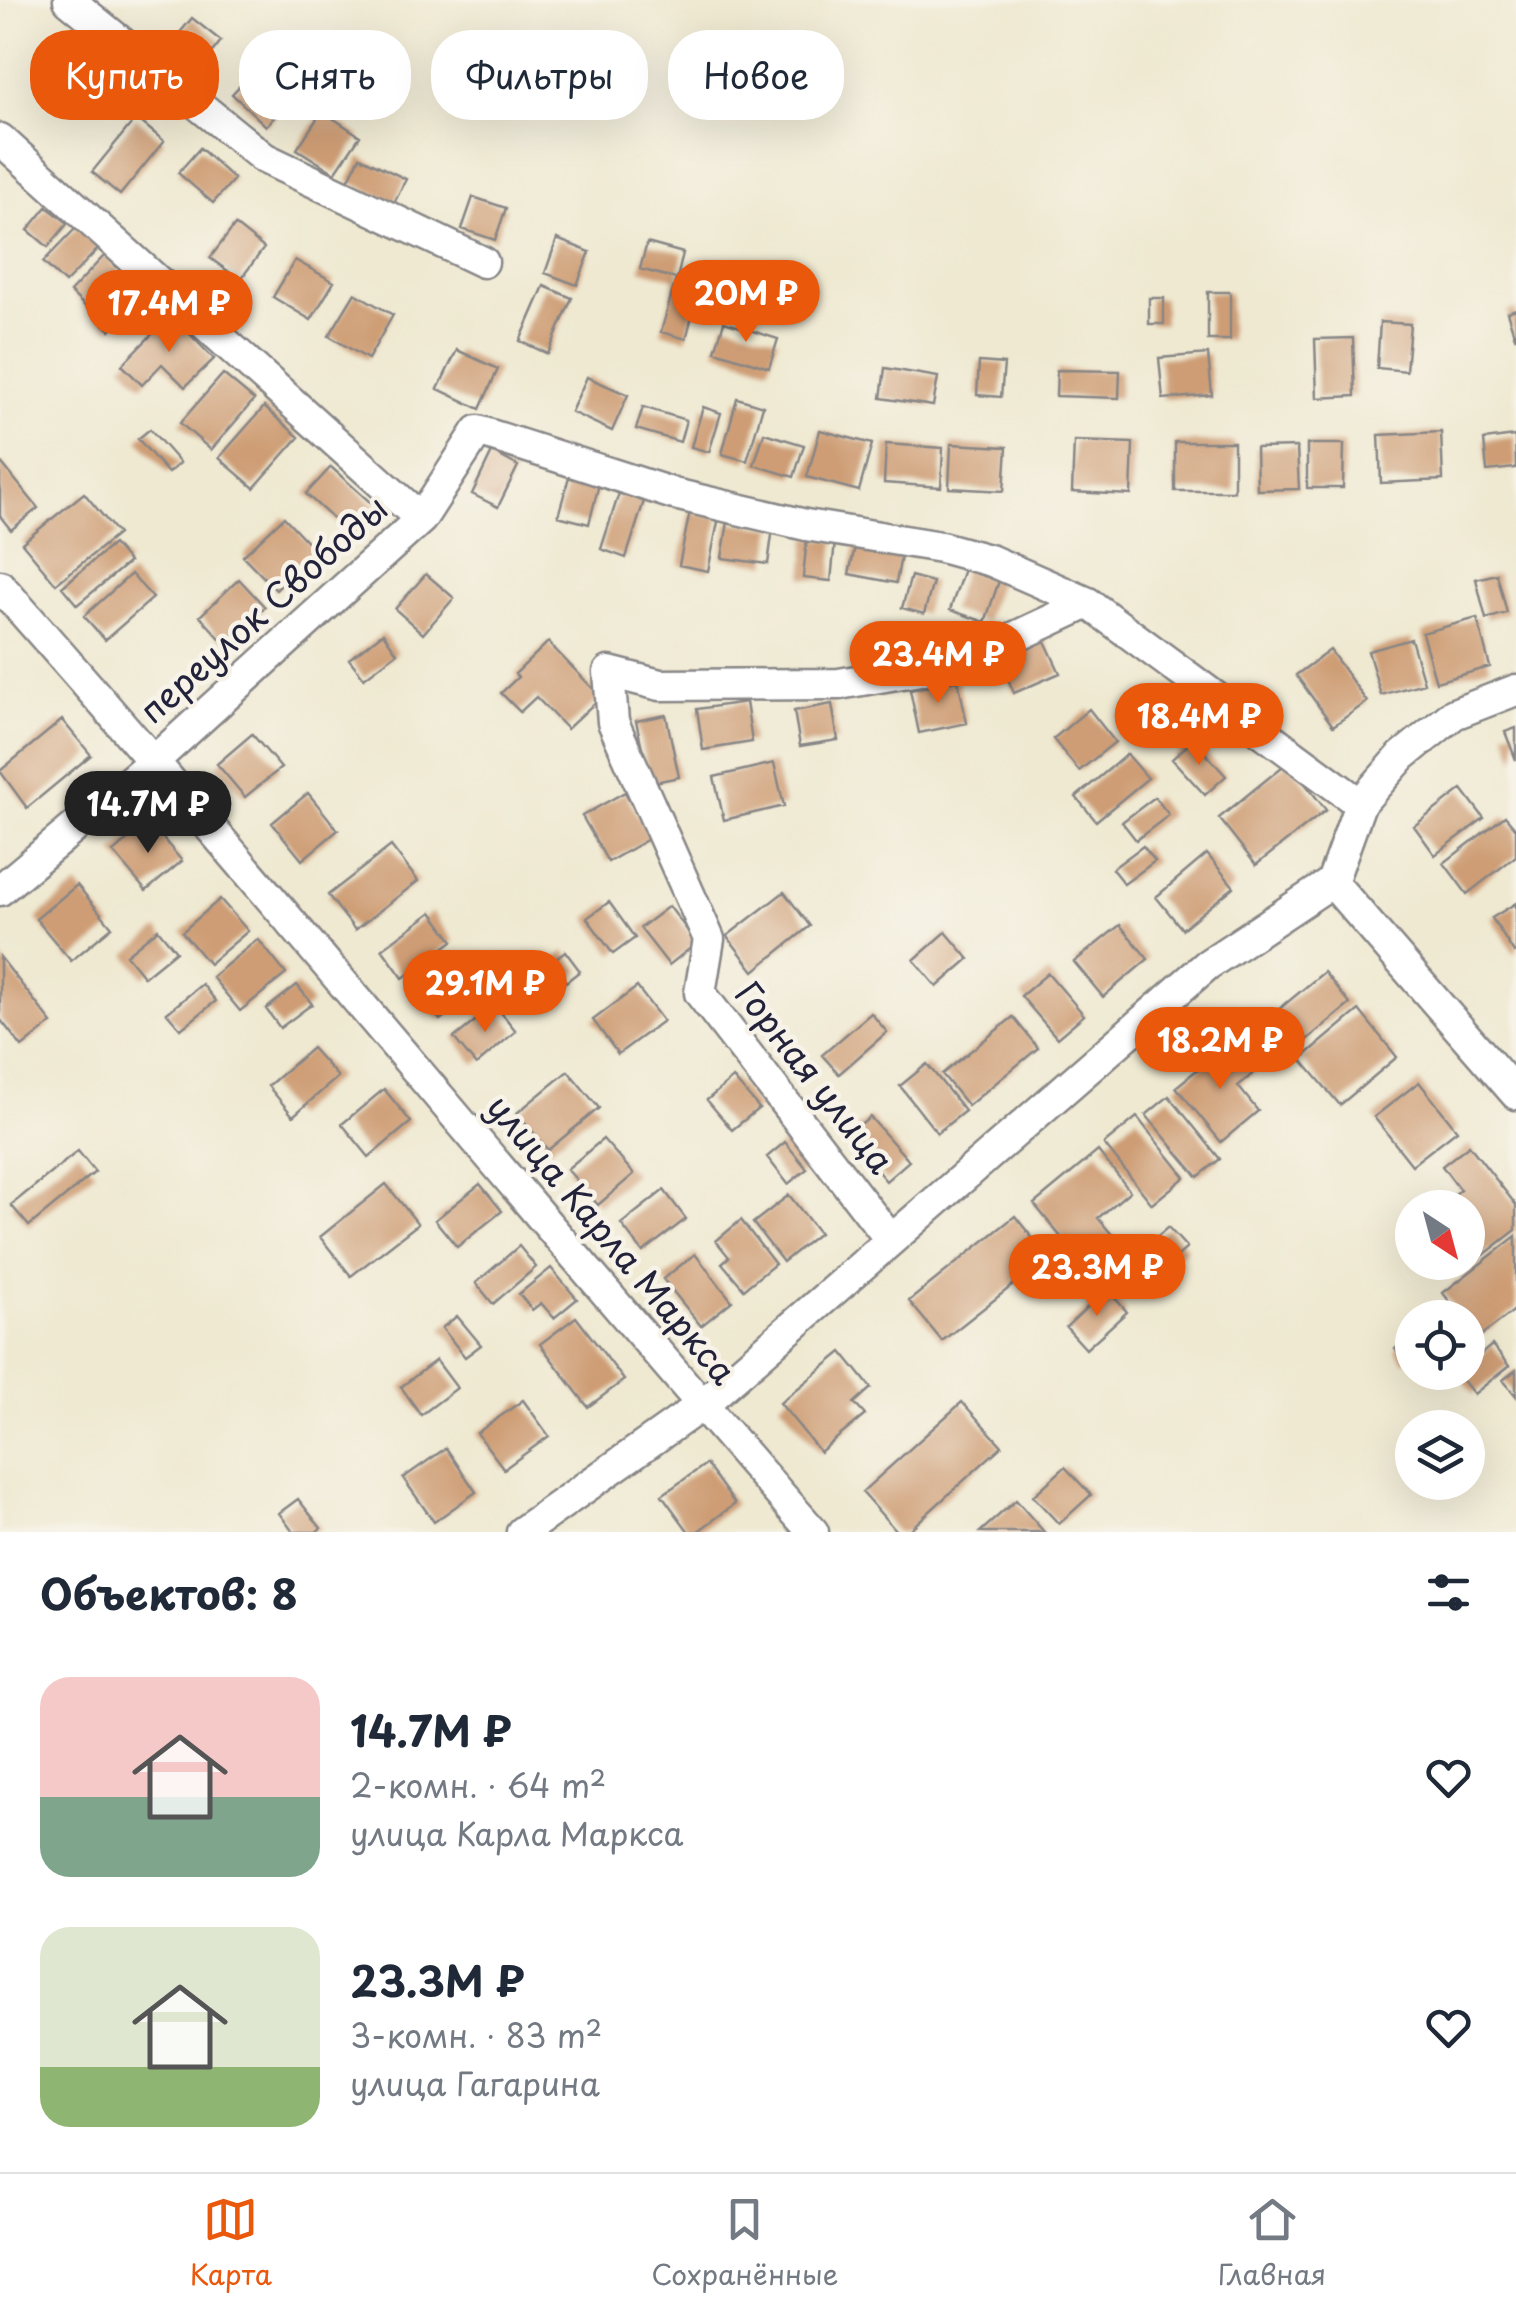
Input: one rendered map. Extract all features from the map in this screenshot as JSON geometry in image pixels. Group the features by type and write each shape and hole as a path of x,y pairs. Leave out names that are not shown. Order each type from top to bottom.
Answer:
{"street":[{"path":"70,0 264,158 483,262"},
{"name":"переулок Свободы","path":"0,139 421,519 155,760 0,890"},
{"path":"421,519 478,430 674,494 806,525 941,547 992,561 1088,603 1360,804"},
{"name":"улица Карла Маркса","path":"0,586 155,760 813,1532"},
{"name":"Горная улица","path":"890,1239 700,992 709,938 613,722 609,672 660,685 839,684 960,663 1088,603"},
{"path":"522,1532 702,1406 1207,965 1332,882 1360,804 1402,756 1454,714 1516,690"},
{"path":"1332,882 1516,1094"}],"building":[{"path":"192,18 207,30 182,30"},
{"path":"134,120 164,141 120,195 92,172"},
{"path":"316,120 336,120 360,136 335,173 297,149"},
{"path":"200,148 234,179 213,203 178,173"},
{"path":"360,157 406,179 394,203 348,181"},
{"path":"473,197 506,208 495,240 462,229"},
{"path":"47,207 68,223 48,247 28,230"},
{"path":"235,225 264,248 240,280 210,258"},
{"path":"77,227 99,248 65,283 43,262"},
{"path":"557,239 590,252 577,285 545,273"},
{"path":"647,243 683,253 677,279 640,269"},
{"path":"105,255 145,294 110,330 70,292"},
{"path":"295,260 334,282 311,320 273,297"},
{"path":"762,278 799,289 792,311 756,300"},
{"path":"676,279 700,286 686,339 661,332"},
{"path":"544,286 572,298 548,354 520,341"},
{"path":"1208,292 1230,292 1230,340 1208,340"},
{"path":"355,293 393,315 368,359 329,336"},
{"path":"1149,298 1164,298 1164,324 1149,324"},
{"path":"1516,309 1516,337 1515,337 1507,312"},
{"path":"171,315 214,359 185,387 162,364 142,385 122,365"},
{"path":"724,322 778,339 769,368 715,351"},
{"path":"1380,322 1410,324 1406,371 1377,368"},
{"path":"1353,338 1355,396 1317,398 1315,339"},
{"path":"457,350 498,369 480,409 438,389"},
{"path":"1208,354 1212,395 1163,399 1159,358"},
{"path":"979,362 1004,364 1001,397 977,395"},
{"path":"885,368 938,377 933,406 881,398"},
{"path":"1057,370 1120,371 1119,398 1056,396"},
{"path":"223,374 254,400 211,450 180,423"},
{"path":"587,377 628,395 612,431 571,412"},
{"path":"737,398 763,406 747,461 722,454"},
{"path":"264,407 299,437 254,488 219,458"},
{"path":"643,407 686,420 680,442 636,429"},
{"path":"703,407 721,413 709,452 691,447"},
{"path":"150,429 180,463 168,473 138,439"},
{"path":"820,430 872,444 859,491 807,477"},
{"path":"1441,432 1443,480 1381,483 1379,435"},
{"path":"764,433 804,445 794,477 754,465"},
{"path":"1515,436 1516,468 1487,471 1484,440"},
{"path":"1074,441 1133,443 1131,495 1072,492"},
{"path":"1175,442 1234,442 1234,491 1175,491"},
{"path":"886,444 943,448 941,487 884,483"},
{"path":"951,444 1007,447 1004,491 949,488"},
{"path":"1307,444 1344,444 1343,488 1307,488"},
{"path":"1297,447 1299,489 1257,490 1256,448"},
{"path":"492,452 518,466 498,507 472,494"},
{"path":"0,461 38,508 11,530 0,516"},
{"path":"331,467 380,511 355,539 306,494"},
{"path":"569,477 599,484 589,524 558,516"},
{"path":"84,493 118,534 56,584 22,543"},
{"path":"619,493 644,501 626,558 601,549"},
{"path":"690,511 719,517 708,571 679,565"},
{"path":"284,517 316,551 276,590 243,556"},
{"path":"728,522 773,528 768,564 722,558"},
{"path":"807,537 835,541 831,581 803,578"},
{"path":"856,542 902,551 896,583 849,574"},
{"path":"113,544 129,562 77,605 62,587"},
{"path":"964,569 999,581 985,622 950,610"},
{"path":"131,574 153,598 105,640 84,616"},
{"path":"426,574 454,598 423,634 395,609"},
{"path":"1497,574 1507,613 1486,619 1476,579"},
{"path":"911,576 933,582 924,614 902,608"},
{"path":"239,579 265,607 225,644 200,616"},
{"path":"1477,618 1490,667 1436,682 1422,633"},
{"path":"383,633 397,653 364,678 349,659"},
{"path":"1411,639 1424,683 1381,695 1368,651"},
{"path":"1045,641 1060,673 1014,693 1000,661"},
{"path":"548,642 601,697 567,729 536,697 520,712 501,693"},
{"path":"1330,650 1367,702 1333,726 1296,675"},
{"path":"958,680 967,723 919,733 910,690"},
{"path":"746,702 752,742 703,750 697,709"},
{"path":"832,704 838,740 800,746 794,711"},
{"path":"1089,709 1115,742 1079,771 1053,739"},
{"path":"666,715 679,777 650,783 636,721"},
{"path":"62,720 91,755 27,808 0,771"},
{"path":"1516,728 1516,760 1505,732"},
{"path":"252,734 281,768 245,797 217,764"},
{"path":"1193,740 1226,776 1205,795 1172,759"},
{"path":"1127,754 1148,778 1096,821 1076,797"},
{"path":"1288,762 1326,810 1256,865 1219,818"},
{"path":"774,763 784,806 724,820 714,777"},
{"path":"1462,789 1484,818 1435,855 1414,826"},
{"path":"625,792 650,838 608,862 582,816"},
{"path":"308,793 338,830 302,860 272,823"},
{"path":"1155,797 1169,815 1136,840 1122,822"},
{"path":"1505,816 1516,829 1516,856 1467,894 1444,863"},
{"path":"149,822 182,861 146,891 113,852"},
{"path":"391,846 418,881 355,930 328,895"},
{"path":"1143,846 1155,861 1124,884 1112,869"},
{"path":"1207,854 1234,887 1182,929 1156,897"},
{"path":"77,885 112,927 71,961 36,919"},
{"path":"784,892 810,926 754,971 727,936"},
{"path":"220,899 248,931 209,964 182,932"},
{"path":"609,902 635,938 613,954 587,918"},
{"path":"1516,903 1516,952 1514,953 1492,918"},
{"path":"669,906 697,943 669,965 640,928"},
{"path":"432,912 453,941 403,978 382,949"},
{"path":"1120,925 1148,959 1103,997 1074,962"},
{"path":"158,929 176,951 144,977 126,955"},
{"path":"946,932 969,959 937,987 914,960"},
{"path":"258,939 286,974 240,1011 212,977"},
{"path":"565,951 580,971 566,982 551,962"},
{"path":"0,957 52,1023 22,1047 0,1019"},
{"path":"450,959 476,993 440,1020 414,986"},
{"path":"1324,972 1350,1004 1292,1052 1266,1020"},
{"path":"1048,973 1084,1015 1057,1038 1021,996"},
{"path":"202,984 216,1001 181,1029 167,1013"},
{"path":"297,985 312,1004 280,1028 266,1009"},
{"path":"637,987 663,1021 618,1054 593,1020"},
{"path":"495,1005 516,1031 476,1065 454,1038"},
{"path":"1359,1010 1397,1057 1340,1105 1301,1059"},
{"path":"871,1013 887,1032 839,1074 822,1055"},
{"path":"1013,1017 1038,1048 968,1106 942,1074"},
{"path":"1230,1043 1255,1072 1238,1086 1258,1111 1221,1142 1176,1087"},
{"path":"312,1048 338,1077 293,1116 268,1086"},
{"path":"927,1064 965,1111 937,1133 900,1086"},
{"path":"568,1071 599,1108 548,1150 517,1113"},
{"path":"733,1078 759,1108 732,1130 707,1100"},
{"path":"1419,1082 1457,1130 1412,1165 1374,1117"},
{"path":"384,1089 411,1122 369,1157 342,1124"},
{"path":"1169,1096 1220,1159 1198,1177 1146,1115"},
{"path":"870,1117 909,1161 886,1181 848,1136"},
{"path":"1137,1117 1185,1177 1152,1204 1104,1144"},
{"path":"603,1139 634,1174 598,1205 567,1169"},
{"path":"785,1142 807,1169 788,1184 767,1157"},
{"path":"1469,1145 1516,1205 1516,1230 1485,1254 1485,1190 1460,1190 1442,1166"},
{"path":"78,1151 95,1172 29,1226 11,1205"},
{"path":"1098,1151 1130,1191 1098,1218 1119,1243 1087,1269 1034,1204"},
{"path":"386,1184 418,1224 351,1276 320,1237"},
{"path":"480,1184 502,1211 457,1247 435,1220"},
{"path":"664,1190 686,1219 643,1252 621,1224"},
{"path":"789,1195 819,1233 783,1262 753,1223"},
{"path":"1015,1216 1061,1274 1032,1298 1018,1281 942,1341 909,1301"},
{"path":"741,1220 775,1264 744,1289 722,1263 729,1257 716,1241"},
{"path":"1168,1227 1187,1248 1147,1283 1128,1262"},
{"path":"1516,1236 1516,1309 1485,1333 1485,1300 1448,1300 1443,1293 1460,1280 1485,1280 1485,1260"},
{"path":"519,1246 536,1267 493,1304 476,1283"},
{"path":"695,1254 732,1301 701,1326 663,1279"},
{"path":"551,1268 577,1299 554,1318 541,1303 532,1310 519,1294"},
{"path":"1107,1289 1127,1312 1086,1349 1066,1327"},
{"path":"457,1316 481,1345 465,1357 442,1328"},
{"path":"576,1317 624,1380 588,1407 540,1344"},
{"path":"1492,1345 1509,1366 1485,1385 1485,1351"},
{"path":"842,1352 871,1388 854,1403 865,1415 820,1452 780,1403"},
{"path":"436,1360 457,1388 421,1415 401,1387"},
{"path":"1516,1370 1516,1396 1503,1380"},
{"path":"523,1400 549,1436 504,1469 477,1433"},
{"path":"962,1402 1002,1446 907,1532 897,1532 862,1492"},
{"path":"446,1448 476,1492 434,1522 403,1478"},
{"path":"706,1464 735,1504 697,1532 689,1532 662,1495"},
{"path":"1065,1467 1091,1495 1059,1524 1033,1496"},
{"path":"298,1499 321,1528 316,1532 293,1532 279,1513"},
{"path":"1016,1500 1044,1532 980,1532"}]}
